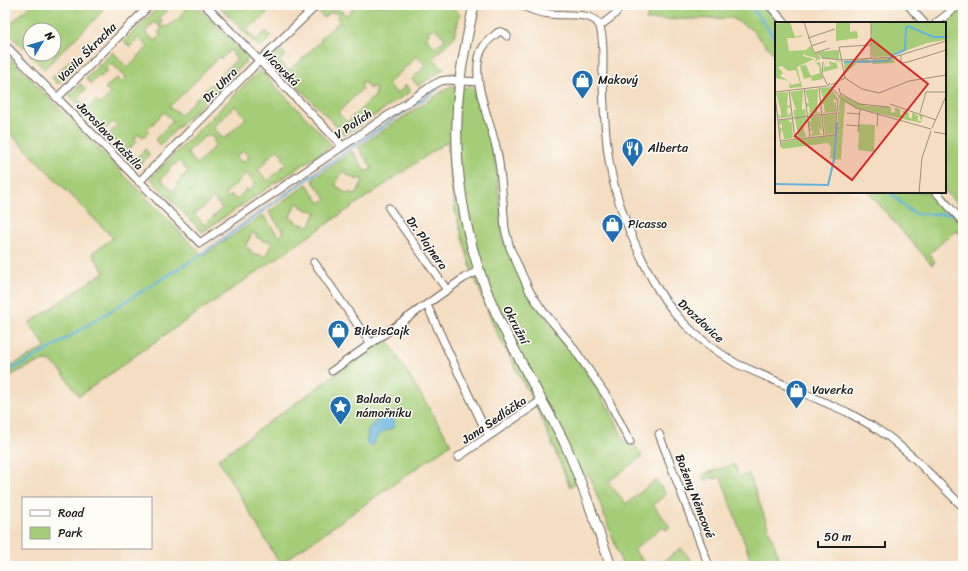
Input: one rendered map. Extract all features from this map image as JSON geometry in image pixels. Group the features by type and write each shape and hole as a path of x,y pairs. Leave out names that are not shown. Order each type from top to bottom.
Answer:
{"street":[{"name":"Vasila Škracha","path":"57,98 150,5"},
{"name":"Vícovská","path":"205,5 342,146"},
{"name":"Dr. Uhra","path":"139,182 317,5"},
{"path":"460,81 474,8 483,5"},
{"path":"521,5 533,10 550,14 588,16 593,18 600,26 617,12 622,5"},
{"path":"769,5 784,22"},
{"path":"908,5 923,22"},
{"path":"937,22 959,5"},
{"name":"Drozdovice","path":"600,26 602,39 606,140 612,173 624,217 636,246 653,281 666,302 683,322 721,355 737,364 847,412 889,437 915,459 963,507"},
{"path":"507,36 502,32 496,33 481,52 479,61 479,82 498,154 505,229 510,248 534,299 542,311 570,344 597,382 607,397 630,442"},
{"name":"Jaroslava Kaštila","path":"5,45 200,242"},
{"name":"V Polích","path":"200,242 433,85 444,80 479,82"},
{"name":"Okružní","path":"460,81 457,134 460,183 468,229 480,270 490,299 501,323 561,435 581,484 611,566"},
{"path":"937,193 963,222"},
{"name":"Dr. Plajnera","path":"389,208 447,290"},
{"path":"314,262 371,344"},
{"path":"332,371 447,290 480,270"},
{"path":"427,304 489,436"},
{"name":"Jana Sedláčka","path":"458,457 542,400"},
{"name":"Boženy Němcové","path":"659,434 709,566"}],"green space":[{"path":"31,5 98,5 103,11 62,51 62,22 22,22 22,47 5,30 5,26 7,24 9,25"},
{"path":"161,5 168,10 159,18 162,22 160,23 164,28 167,26 168,27 177,19 178,20 182,15 181,14 190,5 196,5 248,59 160,145 155,139 173,121 164,112 147,130 149,132 143,137 139,134 134,139 137,141 128,150 136,158 145,149 150,155 138,166 108,135 117,126 113,122 104,131 69,95 81,84 86,89 78,98 88,108 96,100 100,104 110,94 105,88 117,78 121,83 126,78 112,63 101,77 99,76 91,84 86,78 113,52 127,68 148,47 139,38 130,47 124,41","holes":["155,22 162,29 158,32 161,36 155,41 145,32","230,50 237,59 180,115 169,107 219,57 221,59"]},
{"path":"218,5 241,5 244,8 247,5 275,5 256,24 254,22 246,30 256,40 266,31 271,37 260,48"},
{"path":"327,5 337,5 336,6 340,12 342,11 346,15 358,5 451,5 460,14 454,37 433,58 444,69 418,86 412,79 426,65 416,56 388,84 397,94 406,85 411,91 345,135 271,59 281,50 286,55 279,61 288,71 322,40 320,39 340,21 335,12 331,12 324,18 319,12","holes":["435,28 445,39 436,48 426,38 429,34 428,32","364,82 370,89 373,86 376,90 374,92 376,95 347,122 338,113 363,88 361,86"]},
{"path":"632,5 763,5 778,22 775,22 775,55 751,29 732,18 646,20 649,12 629,9"},
{"path":"963,6 963,208 958,205 946,192 946,22 943,22"},
{"path":"5,53 203,256 263,215 279,237 284,233 269,212 307,184 320,203 326,199 312,180 352,151 366,172 372,168 358,147 451,86 476,88 495,159 503,238 527,294 571,349 610,410 625,442 634,444 642,456 608,482 626,504 656,480 666,494 653,505 670,527 666,530 663,526 634,550 647,566 623,566 589,474 570,487 540,415 493,325 471,268 456,214 451,186 448,141 156,341 79,396 56,366 48,361 33,364 5,378 5,369 46,347 29,323 104,272 92,253 113,238 5,128","holes":["343,171 347,173 347,175 357,180 358,178 363,180 356,195 350,192 348,194 335,185","296,203 301,205 301,207 316,212 310,226 295,222 295,220 290,217","252,233 257,235 256,237 272,243 265,257 259,254 258,256 250,252 251,250 245,247"]},
{"path":"74,56 80,62 58,84 52,78"},
{"path":"37,62 51,62 44,69"},
{"path":"260,70 332,145 202,232 150,178","holes":["235,106 246,118 224,139 213,127","206,135 208,137 211,135 215,140 213,142 216,145 197,164 187,153","277,150 284,157 282,159 286,163 268,181 258,170 267,161 266,160","243,151 249,157 242,163 236,156","179,161 188,171 178,182 179,185 172,191 161,179 169,171 168,169 174,164 175,165","245,173 254,182 254,186 249,191 247,189 236,200 232,195 228,198 225,194 244,176 243,174","213,198 222,208 205,225 194,214 199,210 200,211"]},
{"path":"869,193 933,193 963,226 963,237 956,230 929,254 935,262 932,265"},
{"path":"386,338 451,444 280,564 218,459"},
{"path":"734,464 739,477 749,474 782,566 753,566 721,477 714,479 713,477 704,481 702,475"},
{"path":"681,548 692,562 687,566 658,566"}],"water":[{"path":"385,417 393,419 395,424 394,427 379,434 372,445 368,445 368,430 375,422"}],"waterway":[{"path":"749,5 765,24 775,39"},
{"path":"5,373 43,353 202,254 351,148 438,89"},
{"path":"891,193 909,210 916,214 954,214"}],"place":[{"name":"Makový","path":"582,100"},
{"name":"Alberta","path":"633,168"},
{"name":"Picasso","path":"612,244"},
{"name":"BikeisCajk","path":"339,350"},
{"name":"Vaverka","path":"796,410"},
{"name":"Balada o námořníku","path":"340,426"}]}
